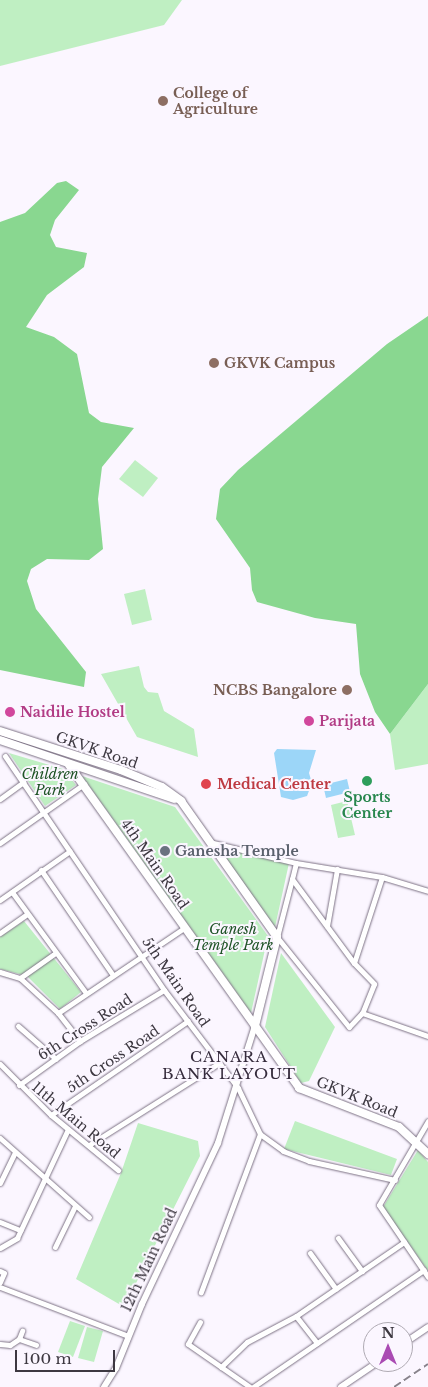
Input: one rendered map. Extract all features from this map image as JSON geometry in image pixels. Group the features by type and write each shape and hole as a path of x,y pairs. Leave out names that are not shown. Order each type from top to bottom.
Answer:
{"main road":[{"name":"GKVK Road","path":"0,731 153,783 181,802 277,938"},
{"name":"GKVK Road","path":"0,740 181,802"},
{"path":"57,761 60,750"},
{"name":"4th Main Road","path":"69,765 84,783 184,928 255,1026"},
{"path":"255,1026 277,938"},
{"name":"GKVK Road","path":"255,1026 299,1088 399,1127 418,1142 428,1154"}],"street":[{"name":"5th Main Road","path":"5,756 145,957 164,990 238,1088 260,1134"},
{"path":"0,799 23,782"},
{"path":"0,843 84,783"},
{"path":"209,842 296,863 382,877 428,891"},
{"path":"0,900 70,851"},
{"path":"292,879 354,963 374,984 362,1013 349,1027 277,938 296,863"},
{"path":"327,926 337,869"},
{"path":"41,870 113,975"},
{"path":"354,963 382,877"},
{"path":"12,892 54,954 86,993"},
{"path":"0,933 26,915"},
{"path":"58,1013 113,975 145,957 184,928"},
{"path":"20,978 54,954"},
{"path":"0,972 20,978 58,1013 80,1041"},
{"name":"6th Cross Road","path":"19,1086 80,1041 164,990"},
{"path":"362,1013 428,1036"},
{"name":"5th Cross Road","path":"51,1115 188,1021"},
{"path":"18,1026 56,1059"},
{"name":"12th Main Road","path":"104,1387 116,1368 128,1336 218,1143 238,1088 255,1026"},
{"path":"89,1145 219,1063"},
{"name":"11th Main Road","path":"0,1064 19,1086 51,1115 118,1170"},
{"path":"428,1121 418,1142 379,1205 428,1277"},
{"path":"0,1248 17,1238 68,1129"},
{"path":"201,1292 260,1134 283,1151 309,1161 395,1180"},
{"path":"0,1138 44,1180 89,1218"},
{"path":"0,1183 15,1152"},
{"path":"56,1246 75,1206"},
{"path":"3,1223 20,1230"},
{"path":"338,1238 362,1271"},
{"path":"222,1367 246,1342 296,1316 404,1242"},
{"path":"310,1253 336,1289"},
{"path":"200,1322 188,1344 251,1387 424,1270"},
{"path":"0,1271 4,1273 0,1282"},
{"path":"0,1287 128,1336"},
{"path":"296,1316 317,1343"},
{"path":"413,1337 428,1327"},
{"path":"0,1344 10,1345 19,1339 22,1331"},
{"path":"19,1339 36,1345"},
{"path":"341,1387 363,1372"}],"green space":[{"path":"0,0 182,0 164,25 0,66"},
{"path":"66,181 79,190 55,220 50,235 56,247 87,253 84,267 47,295 26,327 54,337 77,354 89,413 101,422 134,428 102,467 98,499 103,549 89,560 47,559 31,569 27,581 36,609 86,672 84,687 0,670 0,222 25,213 57,183"},
{"path":"428,316 428,684 390,734 375,712 360,674 356,624 315,618 257,602 252,590 250,568 216,519 220,489 238,470 387,344"},
{"path":"135,460 158,478 143,497 119,479"},
{"path":"145,589 152,620 132,625 124,594"},
{"path":"139,666 144,687 148,692 158,693 164,711 194,729 198,757 137,737 101,674"},
{"path":"428,684 428,764 395,770 390,734"},
{"name":"Children Park","path":"9,753 63,769 76,785 45,806"},
{"name":"Ganesh Temple Park","path":"82,776 175,807 268,936 251,1013"},
{"path":"347,801 355,835 338,838 331,805"},
{"path":"220,846 289,863 275,927 220,850"},
{"path":"24,921 81,992 60,1009 27,976 0,969 0,937"},
{"path":"281,953 335,1027 309,1081 301,1083 265,1027"},
{"path":"295,1121 397,1159 391,1175 284,1149"},
{"path":"138,1123 198,1141 200,1156 124,1307 76,1279 121,1173"},
{"path":"418,1150 428,1162 428,1271 383,1207"},
{"path":"70,1321 85,1326 73,1357 58,1352"},
{"path":"87,1327 103,1331 94,1362 78,1358"}],"water":[{"path":"277,749 316,750 309,773 312,783 307,796 293,800 281,797 274,753"},
{"path":"347,779 350,792 326,798 323,785"}],"railway":[{"path":"394,1387 428,1364"}],"place":[{"name":"College of Agriculture","path":"163,101"},
{"name":"GKVK Campus","path":"214,363"},
{"name":"NCBS Bangalore","path":"347,690"},
{"name":"Naidile Hostel","path":"10,712"},
{"name":"Parijata","path":"309,721"},
{"name":"Sports Center","path":"367,781"},
{"name":"Medical Center","path":"206,784"},
{"name":"Ganesha Temple","path":"165,851"}],"district":[{"name":"CANARA BANK LAYOUT","path":"229,1064"}]}
